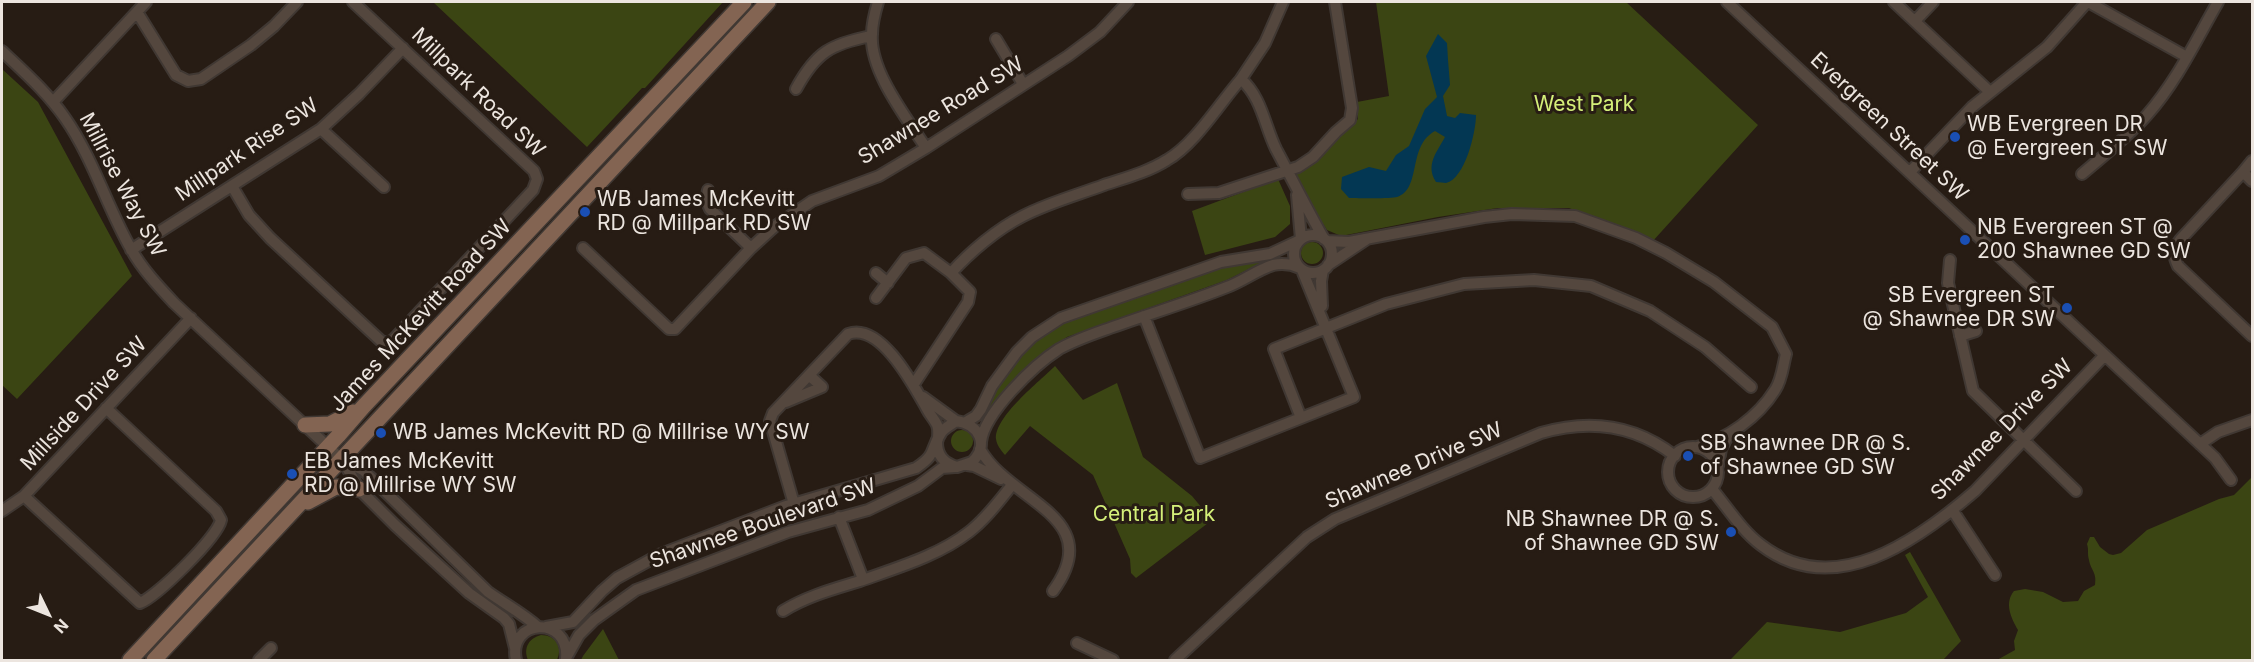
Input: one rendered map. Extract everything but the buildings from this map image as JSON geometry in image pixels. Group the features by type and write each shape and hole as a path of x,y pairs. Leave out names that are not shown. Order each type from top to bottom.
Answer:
{"main road":[{"name":"James McKevitt Road SW","path":"130,660 328,447 363,406 744,2"},
{"name":"James McKevitt Road SW","path":"154,660 768,2"},
{"path":"305,425 330,424 363,406"},
{"path":"292,511 336,488 359,489"}],"street":[{"path":"53,102 146,2"},
{"path":"136,12 176,75 188,81 201,79 251,45 274,26 297,2"},
{"name":"Millpark Road SW","path":"232,186 249,214 270,238 381,341 391,342 533,190 537,179 534,171 353,2"},
{"path":"878,2 871,36 876,63 885,83 926,148"},
{"name":"Shawnee Road SW","path":"583,248 672,329 685,320 751,248 774,227 812,201 879,176 926,148 1068,56 1100,32 1128,2"},
{"path":"951,273 963,260 1022,217 1168,160 1205,125 1240,79 1265,43 1283,2"},
{"path":"1188,194 1219,193 1288,172 1313,157 1348,122 1352,116 1335,2"},
{"name":"Evergreen Street SW","path":"1727,2 2200,444 2222,465 2231,480"},
{"path":"1894,2 1990,92"},
{"path":"1915,21 1933,2"},
{"path":"1910,172 1950,128 1990,92 2047,47 2087,2 2187,57"},
{"path":"2082,174 2146,117 2167,90 2218,2"},
{"path":"796,88 816,58 845,41 871,36"},
{"path":"996,39 1023,84"},
{"name":"Millpark Rise SW","path":"131,250 321,129 359,94 403,48"},
{"name":"Millrise Way SW","path":"2,51 53,102 74,131 131,250 161,289 341,459"},
{"path":"1240,79 1258,100 1275,146 1332,253 1325,268 1321,286 1325,323"},
{"path":"321,129 384,187"},
{"path":"2253,161 2180,240 2174,255 2178,266 2253,336"},
{"path":"2243,172 2253,181"},
{"path":"1144,316 1200,458 1354,397 1325,323 1294,254 1300,239 1296,189"},
{"path":"708,190 706,200 710,209 751,248"},
{"path":"937,441 944,429 976,416 992,386 1017,352 1060,318 1221,262 1270,254 1310,235 1325,240 1349,242 1503,215 1575,216 1636,238 1714,282 1772,327 1786,354 1777,388 1756,412 1728,436 1678,452 1669,466 1668,474 1674,489 1688,497 1696,497 1712,489 1719,476 1721,449 1728,436"},
{"path":"962,466 975,459 980,447 981,434 993,413 1044,360 1074,341 1229,287 1275,265 1287,264 1312,273 1325,268 1369,238"},
{"path":"876,298 906,258 924,253 951,273 970,292 968,302 916,388"},
{"path":"1950,260 1948,283 1973,391 2076,491"},
{"path":"876,273 888,283"},
{"path":"1301,418 1274,349 1325,323 1386,304 1464,284 1534,280 1591,286 1650,311 1705,347 1751,387"},
{"name":"Millside Drive SW","path":"2,511 24,496 190,318"},
{"path":"1960,336 1976,331"},
{"path":"795,504 770,421 773,413 848,334 854,332 870,336 894,357 916,388 938,427 937,449 944,461 980,469 1012,485 1048,510 1064,529 1069,564 1053,591"},
{"name":"Shawnee Drive SW","path":"1712,489 1761,544 1793,563 1827,569 1862,563 1904,544 1953,510 1975,491 2105,355"},
{"path":"782,404 822,387 809,375"},
{"path":"916,388 961,422 975,427 986,459 1012,485"},
{"path":"24,496 140,603 149,599 202,547 220,525 221,520 216,511 106,408"},
{"path":"2200,444 2218,432 2253,420"},
{"name":"Shawnee Drive SW","path":"1175,660 1227,615 1307,537 1335,519 1530,438 1566,426 1603,425 1651,439 1675,456"},
{"name":"Shawnee Boulevard SW","path":"542,627 573,622 602,591 634,567 704,537 795,504 916,468 929,458 937,441"},
{"path":"1697,447 1710,453 1718,466"},
{"path":"341,459 359,489 469,593 504,618 509,624 515,657"},
{"path":"341,459 363,470 488,592 505,605 560,635 567,650 566,659"},
{"name":"Shawnee Boulevard SW","path":"566,659 579,635 594,620 636,590 788,532 868,510 918,486 942,468 962,466"},
{"path":"783,611 811,597 927,555 967,533 982,521 1012,485"},
{"path":"1953,510 1995,575"},
{"path":"839,518 863,579"},
{"path":"425,551 435,540"},
{"path":"515,657 523,634 542,627"},
{"path":"1077,643 1113,660"},
{"path":"259,660 271,648"}],"green space":[{"path":"433,2 723,2 645,88 642,88 587,147"},
{"name":"West Park","path":"1376,2 1626,2 1758,125 1652,242 1569,208 1498,208 1341,236 1327,230 1290,174 1358,119 1357,102 1389,96"},
{"path":"2,69 38,102 132,276 17,399 2,385"},
{"path":"1278,179 1290,206 1290,224 1275,237 1205,255 1192,211"},
{"path":"1312,242 1320,245 1323,253 1320,261 1312,264 1304,261 1301,253 1304,245"},
{"path":"1262,260 1263,262 1227,280 1067,337 1036,360 987,411 997,389 1018,360 1045,335 1065,323 1195,276 1228,266"},
{"name":"Central Park","path":"1055,366 1083,400 1117,383 1143,457 1192,496 1212,520 1136,578 1131,573 1130,559 1093,475 1030,426 1005,455 997,444 997,430 1002,420"},
{"path":"962,430 970,433 973,441 970,449 962,452 954,449 951,441 954,433"},
{"path":"2252,477 2252,660 1997,660 2015,650 2014,641 2018,630 2011,616 2009,605 2014,591 2025,589 2043,592 2063,602 2078,601 2084,591 2095,585 2095,577 2088,556 2087,544 2090,537 2094,537 2100,547 2109,554 2121,553 2147,530 2219,499 2234,495"},
{"path":"1910,552 1961,641 1943,660 1724,660 1731,659 1767,622 1840,632 1906,613 1928,597 1905,555"},
{"path":"603,629 619,660 581,660 583,656"},
{"path":"541,635 551,637 559,646 557,660 528,660 526,651 528,644 533,638"}],"water":[{"path":"1438,34 1447,43 1450,85 1443,96 1447,116 1455,118 1460,113 1476,115 1472,143 1464,164 1453,180 1446,183 1436,182 1432,164 1445,137 1435,131 1426,138 1421,147 1413,177 1405,192 1394,198 1349,198 1341,189 1342,177 1369,167 1386,171 1396,155 1409,146 1425,109 1437,97 1426,56"}],"place":[{"name":"WB Evergreen DR @ Evergreen ST SW","path":"1955,137"},
{"name":"WB James McKevitt RD @ Millpark RD SW","path":"585,212"},
{"name":"NB Evergreen ST @ 200 Shawnee GD SW","path":"1965,240"},
{"name":"SB Evergreen ST @ Shawnee DR SW","path":"2067,308"},
{"name":"WB James McKevitt RD @ Millrise WY SW","path":"381,433"},
{"name":"SB Shawnee DR @ S. of Shawnee GD SW","path":"1688,456"},
{"name":"EB James McKevitt RD @ Millrise WY SW","path":"292,474"},
{"name":"NB Shawnee DR @ S. of Shawnee GD SW","path":"1731,532"}]}
